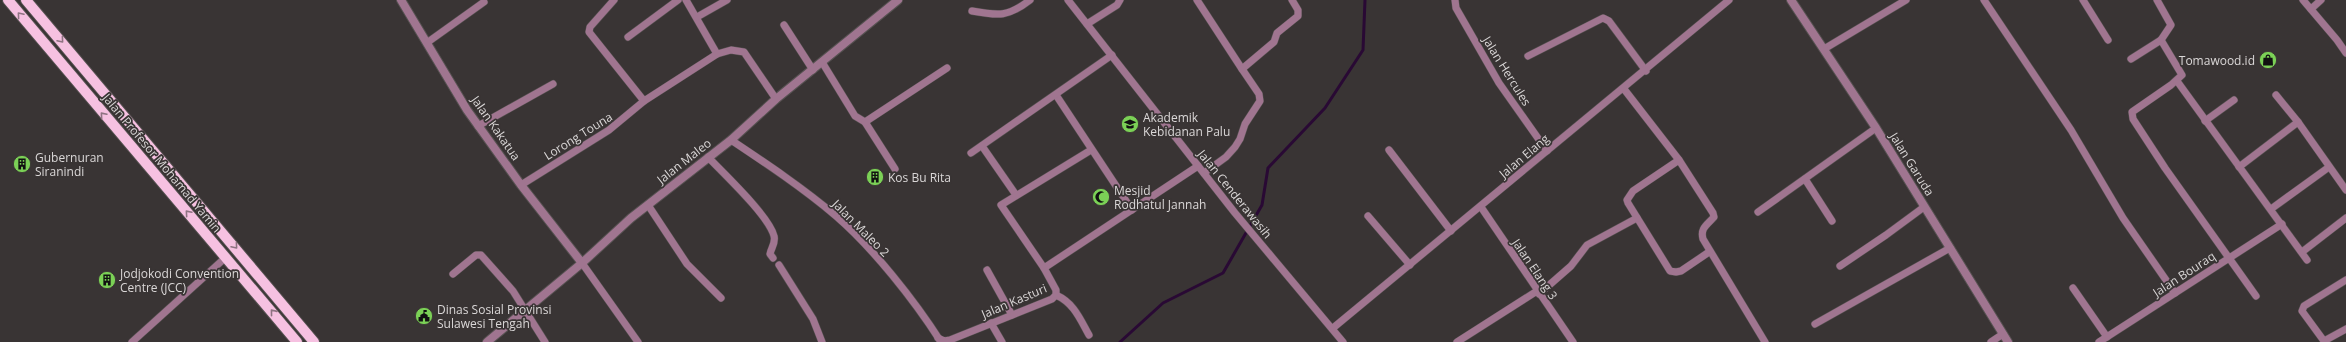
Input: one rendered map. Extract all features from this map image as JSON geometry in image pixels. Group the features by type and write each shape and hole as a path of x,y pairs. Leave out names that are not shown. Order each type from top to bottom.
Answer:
{"main road":[{"name":"Jalan Profesor Mohamad Yamin","path":"8,0 127,143 297,342"},
{"name":"Jalan Profesor Mohamad Yamin","path":"26,0 139,132 314,342"},
{"path":"127,143 139,132"}],"street":[{"name":"Jalan Kakatua","path":"401,0 478,126 521,185 582,263"},
{"path":"614,0 590,27 589,32 644,101"},
{"path":"628,37 678,0"},
{"path":"686,0 717,54 731,50 744,52 776,99"},
{"path":"697,17 726,0"},
{"name":"Jalan Maleo","path":"487,342 582,263 648,205 731,140 776,99 898,0"},
{"path":"972,11 1005,14 1016,11 1030,0"},
{"name":"Jalan Cenderawasih","path":"1068,0 1235,213 1333,328 1343,342"},
{"path":"1087,24 1117,5 1120,0"},
{"path":"1197,0 1259,94 1260,101 1245,124 1240,139 1235,147 1226,157 1204,173"},
{"path":"1242,69 1274,42 1277,33 1298,16 1298,10 1292,0"},
{"name":"Jalan Hercules","path":"1455,0 1456,8 1499,82 1547,151"},
{"name":"Jalan Elang","path":"1333,328 1624,89 1729,0"},
{"name":"Jalan Garuda","path":"1791,0 1876,128 2008,342"},
{"path":"1824,49 1906,0"},
{"path":"1984,0 2071,130 2123,218 2175,293"},
{"path":"2083,0 2108,40"},
{"path":"2131,59 2161,40 2171,25 2157,0"},
{"path":"2303,0 2346,53"},
{"path":"2311,9 2321,0"},
{"path":"428,42 484,1"},
{"path":"1528,56 1603,18 1609,21 1646,70"},
{"path":"784,25 813,70"},
{"path":"2161,40 2182,75 2177,81 2132,112 2133,119 2165,168 2230,257 2256,296"},
{"name":"Lorong Touna","path":"521,185 615,126 644,101 717,54"},
{"path":"970,153 1112,55"},
{"path":"822,62 854,116 865,122 895,169"},
{"path":"865,122 947,68"},
{"path":"2177,81 2307,260"},
{"path":"478,126 553,84"},
{"path":"1624,89 1679,160 1714,216 1703,228 1702,233 1709,252 1765,342"},
{"path":"1056,95 1132,210"},
{"path":"2276,95 2298,122 2346,190"},
{"path":"2205,120 2234,100"},
{"path":"2240,168 2298,122"},
{"path":"1758,212 1876,128"},
{"name":"Jalan Maleo 2","path":"731,140 800,187 849,228 881,263 940,340"},
{"path":"982,146 1016,195"},
{"path":"1044,268 1001,208 1003,203 1091,150"},
{"path":"1389,150 1451,231"},
{"path":"708,157 749,199 772,231 775,237 770,254 773,258"},
{"path":"1679,160 1630,194 1627,200 1666,268 1673,272 1681,270 1709,252"},
{"name":"Jalan Kasturi","path":"940,340 950,340 1052,299 1056,295 1056,290 1044,268 1198,166"},
{"path":"2271,209 2329,167"},
{"path":"1805,179 1832,221"},
{"path":"648,205 687,264 721,298"},
{"name":"Jalan Elang 3","path":"1481,207 1573,342"},
{"path":"1840,266 1886,236 1924,207"},
{"path":"1368,216 1410,265"},
{"path":"1457,342 1538,292 1571,266 1587,245 1637,218"},
{"path":"2302,252 2346,218"},
{"name":"Jalan Bouraq","path":"2099,342 2282,224"},
{"path":"1815,324 1950,248"},
{"path":"453,274 476,256 481,255 509,286 546,342"},
{"path":"132,342 225,258"},
{"path":"582,263 638,342"},
{"path":"779,265 813,318 822,342"},
{"path":"987,270 1012,315"},
{"path":"2346,280 2304,306 2302,311 2324,341 2346,329"},
{"path":"2073,288 2107,337"},
{"path":"1056,295 1066,299 1074,308 1089,335"},
{"path":"991,323 1002,342"},
{"path":"1991,342 2003,334"}],"waterway":[{"path":"1120,342 1163,303 1223,273 1262,205 1268,168 1325,108 1363,50 1365,0"}],"place":[{"name":"Tomawood.id","path":"2268,60"},
{"name":"Akademik Kebidanan Palu","path":"1130,124"},
{"name":"Gubernuran Siranindi","path":"22,164"},
{"name":"Kos Bu Rita","path":"875,177"},
{"name":"Mesjid Rodhatul Jannah","path":"1101,197"},
{"name":"Jodjokodi Convention Centre (JCC)","path":"107,280"},
{"name":"Dinas Sosial Provinsi Sulawesi Tengah","path":"424,316"}]}
